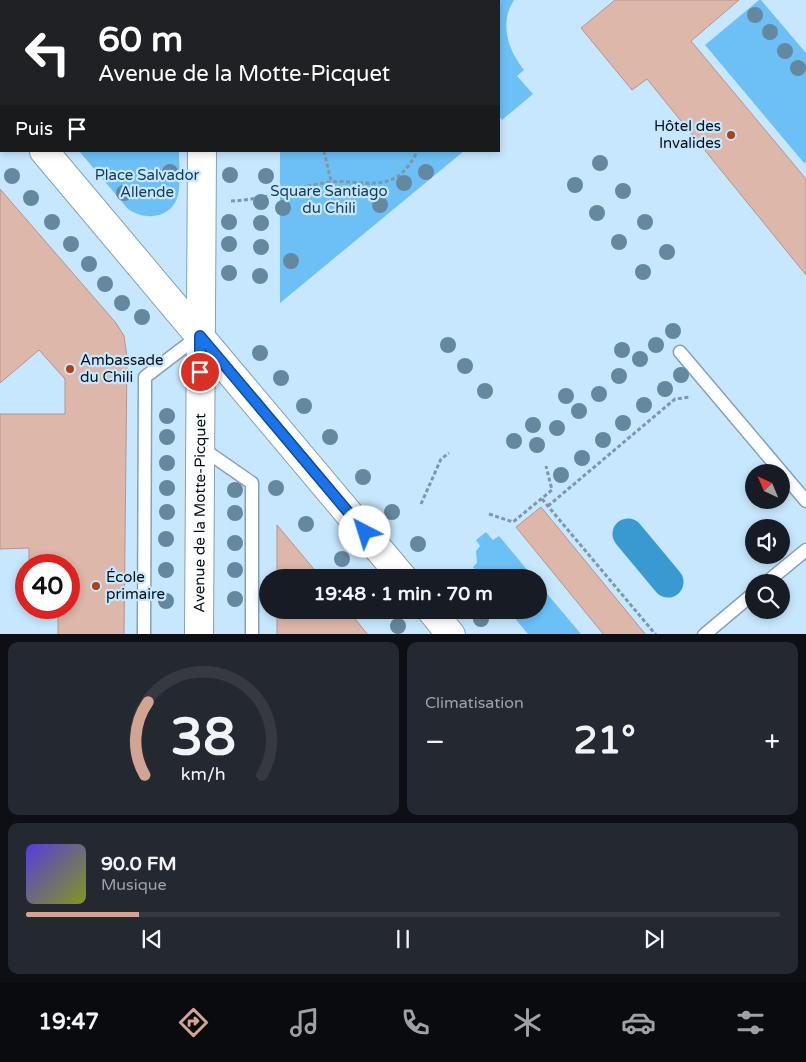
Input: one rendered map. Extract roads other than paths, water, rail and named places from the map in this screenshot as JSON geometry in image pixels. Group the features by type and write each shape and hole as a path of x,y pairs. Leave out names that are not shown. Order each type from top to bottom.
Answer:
{"street":[{"path":"45,152 395,569"},
{"name":"Avenue de la Motte-Picquet","path":"199,634 202,152"},
{"path":"438,619 451,634"}],"lane":[{"path":"144,634 145,377 200,336"},
{"path":"680,352 806,501"},
{"path":"200,447 252,483 252,634"},
{"path":"777,574 806,550"},
{"path":"704,634 745,600"}],"waterway":[{"path":"628,534 668,582"}],"place":[{"name":"Hôtel des Invalides","path":"731,135"},
{"name":"Ambassade du Chili","path":"70,369"},
{"name":"École primaire","path":"96,586"}],"park label":[{"name":"Place Salvador Allende","path":"147,184"},
{"name":"Square Santiago du Chili","path":"329,200"}]}
